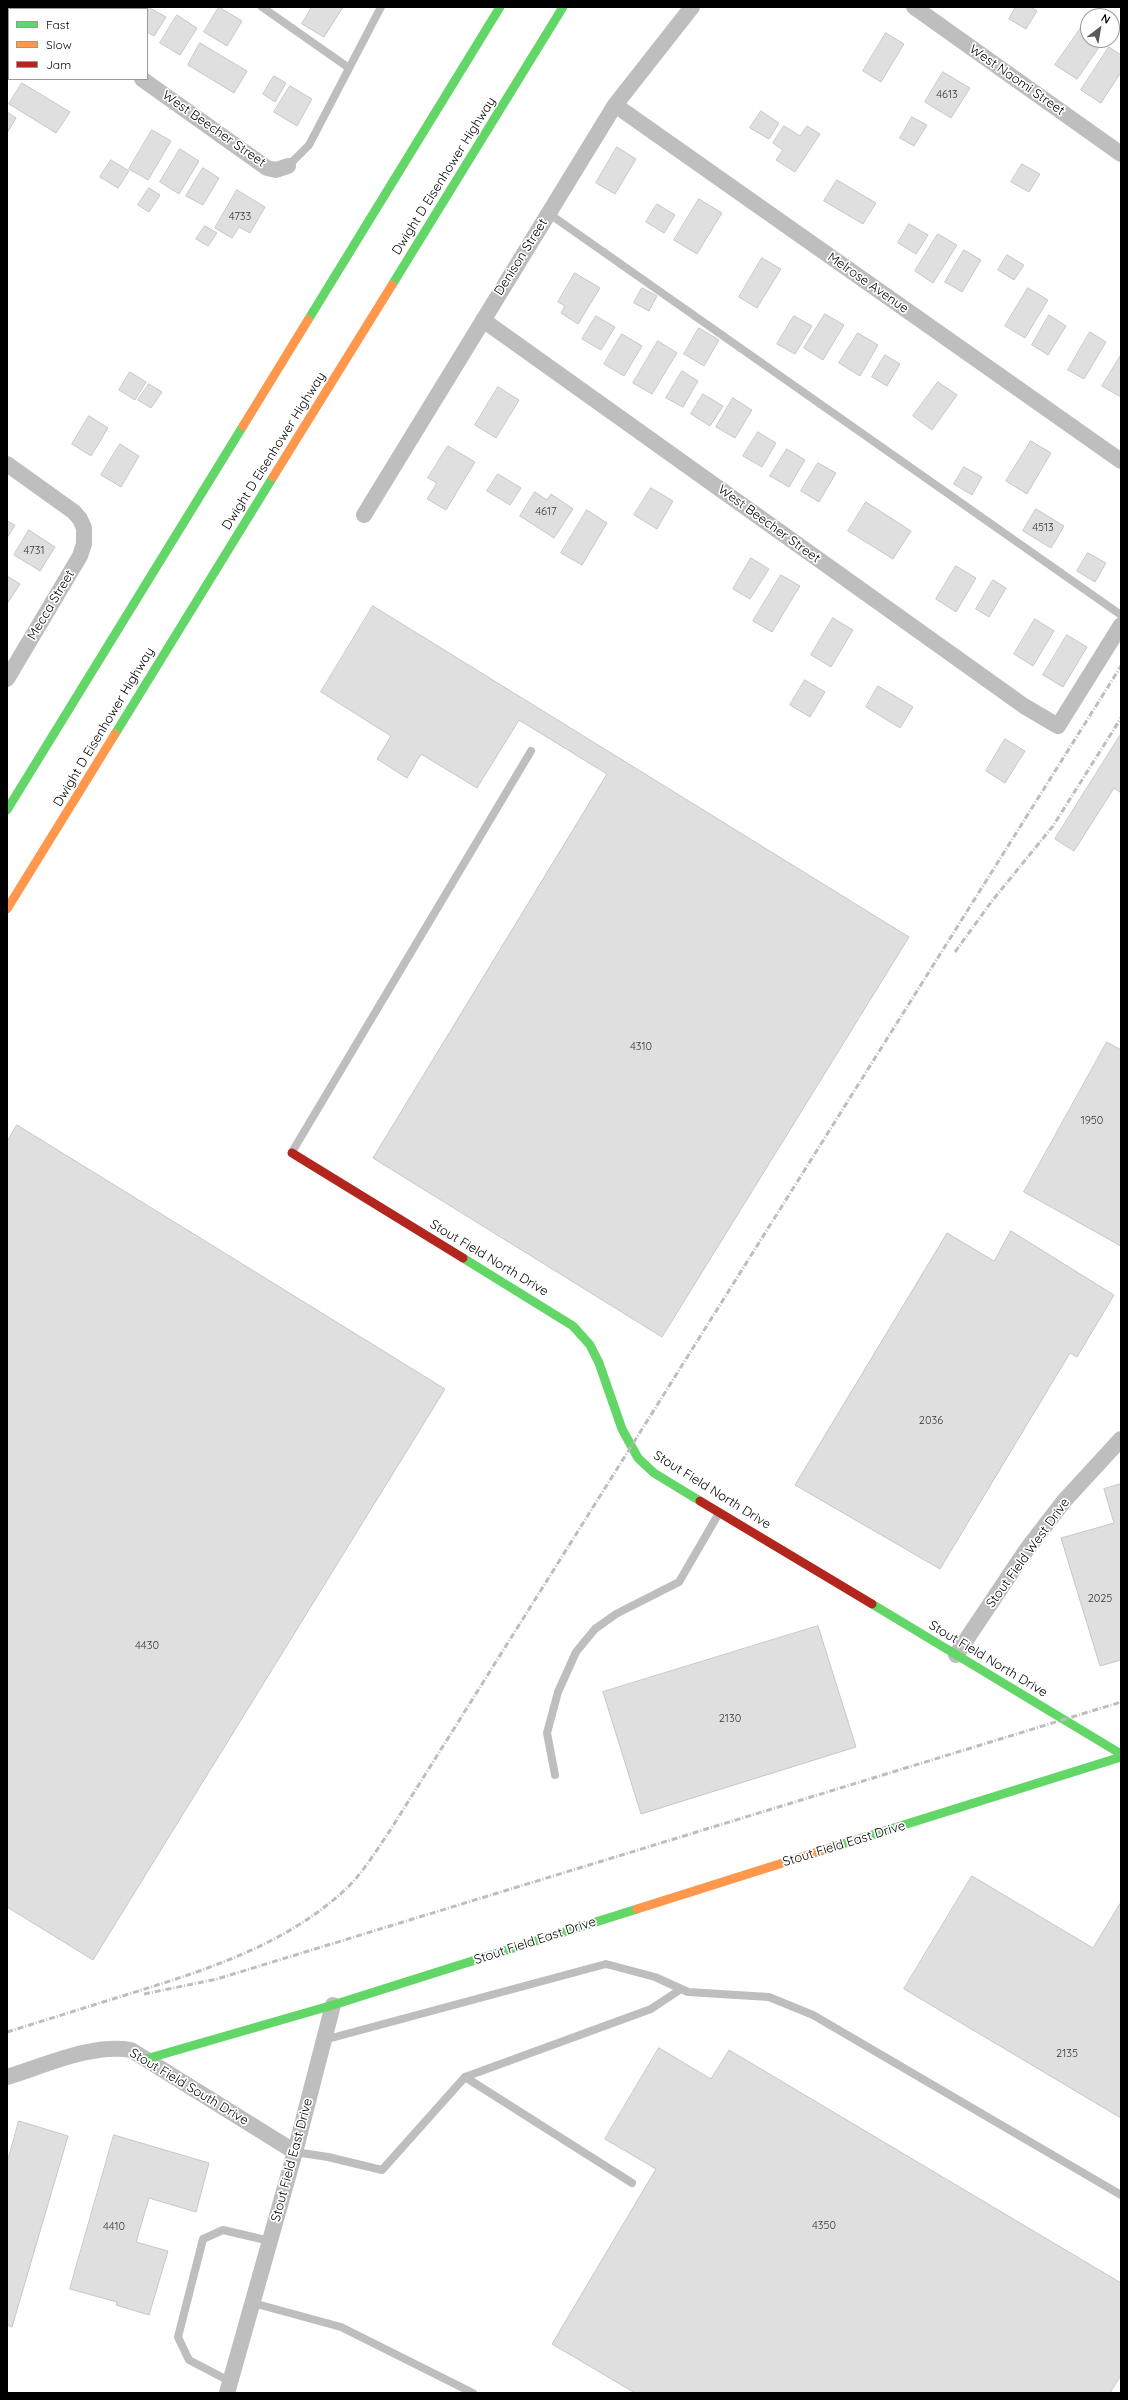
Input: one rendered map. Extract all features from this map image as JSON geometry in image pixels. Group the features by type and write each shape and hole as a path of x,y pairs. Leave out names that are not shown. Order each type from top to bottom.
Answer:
{"main road":[{"path":"8,808 500,7"},
{"name":"Dwight D Eisenhower Highway","path":"7,909 563,7"},
{"name":"Stout Field North Drive","path":"292,1153 573,1326 590,1345 599,1363 622,1429 638,1458 654,1473 1121,1755"},
{"name":"Stout Field East Drive","path":"333,2005 1121,1755"},
{"path":"146,2059 333,2005"}],"street":[{"name":"Denison Street","path":"364,515 615,105 692,7"},
{"name":"West Naomi Street","path":"914,7 1121,154"},
{"name":"West Beecher Street","path":"143,80 268,168 276,170 288,166"},
{"name":"Melrose Avenue","path":"615,105 1121,461"},
{"name":"West Beecher Street","path":"482,320 1024,706 1058,726 1121,625"},
{"name":"Mecca Street","path":"7,464 74,512 80,519 84,528 84,544 80,556 7,678"},
{"name":"Stout Field West Drive","path":"956,1655 1027,1549 1064,1501 1121,1439"},
{"name":"Stout Field East Drive","path":"229,2387 295,2152 333,2005"},
{"name":"Stout Field South Drive","path":"7,2077 88,2052 107,2049 130,2050 295,2152"}],"lane":[{"path":"262,7 349,68"},
{"path":"288,166 309,145 381,7"},
{"path":"548,213 1121,615"},
{"path":"292,1153 531,751"},
{"path":"555,1775 547,1733 558,1692 576,1652 595,1629 616,1614 679,1582 720,1512"},
{"path":"324,2040 606,1964 655,1978 688,1992 769,1997 813,2015 1121,2196"},
{"path":"295,2152 328,2157 382,2170 465,2077 651,2009 680,1989"},
{"path":"465,2077 632,2183"},
{"path":"229,2387 189,2360 178,2337 203,2239 223,2230 270,2241"},
{"path":"253,2303 341,2327 473,2393"}],"building":[{"path":"148,7 166,17 154,36 148,33 148,8 128,8"},
{"path":"219,7 242,21 227,46 204,32"},
{"path":"312,7 343,7 324,37 302,24"},
{"path":"1016,7 1031,7 1037,11 1026,29 1009,19"},
{"path":"177,15 197,28 180,55 160,43"},
{"path":"1080,29 1080,48 1098,48 1077,79 1055,65"},
{"path":"886,33 904,44 881,82 863,71"},
{"path":"200,43 247,71 234,93 188,65"},
{"path":"1108,48 1121,55 1121,72 1101,103 1081,90"},
{"path":"943,72 970,88 951,118 925,102"},
{"path":"274,76 286,83 275,102 263,94"},
{"path":"22,83 70,112 56,133 9,104"},
{"path":"290,86 312,99 297,126 274,112"},
{"path":"761,111 779,123 769,139 750,128"},
{"path":"7,112 16,118 7,133"},
{"path":"912,117 927,125 914,146 900,138"},
{"path":"784,126 800,136 807,126 820,134 795,172 776,160 783,150 773,143"},
{"path":"152,130 171,141 148,180 129,169"},
{"path":"617,147 636,159 615,194 596,183"},
{"path":"180,149 199,161 179,194 160,182"},
{"path":"111,160 129,171 118,188 100,177"},
{"path":"1022,164 1040,174 1029,192 1011,182"},
{"path":"203,168 219,178 203,205 186,196"},
{"path":"837,180 876,203 863,224 824,201"},
{"path":"149,188 160,195 149,212 138,205"},
{"path":"237,190 265,207 250,233 239,227 232,238 215,228"},
{"path":"699,199 722,213 697,254 674,240"},
{"path":"657,204 675,215 664,233 646,222"},
{"path":"909,224 928,235 916,254 898,243"},
{"path":"205,226 217,233 208,246 196,239"},
{"path":"938,234 957,245 933,283 915,271"},
{"path":"964,250 981,260 962,292 945,282"},
{"path":"1007,255 1024,265 1014,280 998,270"},
{"path":"762,258 781,269 757,308 739,297"},
{"path":"575,273 600,288 578,324 561,313 565,306 558,302"},
{"path":"642,288 657,296 649,311 634,303"},
{"path":"1028,288 1048,300 1025,338 1005,326"},
{"path":"825,314 844,325 823,360 804,348"},
{"path":"1049,315 1066,326 1048,355 1032,345"},
{"path":"596,316 615,327 601,350 582,339"},
{"path":"794,316 812,326 795,354 777,344"},
{"path":"699,328 719,340 704,366 684,354"},
{"path":"1090,332 1106,342 1084,379 1068,370"},
{"path":"858,333 878,345 860,376 839,363"},
{"path":"622,334 642,346 624,376 604,364"},
{"path":"658,341 677,353 652,394 633,383"},
{"path":"885,355 900,364 887,386 872,377"},
{"path":"1121,355 1121,397 1102,386"},
{"path":"682,371 698,381 683,407 666,398"},
{"path":"130,372 146,382 135,400 119,390"},
{"path":"938,382 957,395 932,430 913,416"},
{"path":"149,384 162,392 151,408 138,400"},
{"path":"498,387 519,400 496,438 475,425"},
{"path":"703,394 723,406 710,426 691,414"},
{"path":"733,398 752,410 735,438 716,427"},
{"path":"89,416 108,428 91,456 72,444"},
{"path":"758,432 776,443 762,467 743,456"},
{"path":"1031,441 1051,453 1027,494 1006,481"},
{"path":"120,444 139,456 121,487 101,475"},
{"path":"448,446 475,462 446,510 427,499 437,483 428,478"},
{"path":"787,449 805,460 789,487 770,476"},
{"path":"818,463 836,473 819,502 801,491"},
{"path":"964,467 982,477 972,495 954,484"},
{"path":"498,474 521,488 510,505 487,491"},
{"path":"651,488 673,501 657,529 634,515"},
{"path":"535,492 547,500 551,494 573,509 554,538 520,516"},
{"path":"866,502 911,531 893,559 848,531"},
{"path":"1036,509 1064,526 1051,548 1023,531"},
{"path":"587,510 607,523 582,565 561,553"},
{"path":"7,521 15,525 7,538"},
{"path":"29,530 55,547 40,571 14,555"},
{"path":"1088,553 1106,563 1095,582 1077,571"},
{"path":"751,558 769,569 750,599 733,589"},
{"path":"956,566 976,578 956,612 936,599"},
{"path":"781,575 800,586 772,632 753,621"},
{"path":"7,576 20,584 7,604"},
{"path":"993,580 1006,588 989,617 976,609"},
{"path":"373,606 909,937 662,1337 373,1158 607,774 519,720 477,788 421,754 407,778 377,759 391,736 321,692"},
{"path":"833,618 853,630 831,667 811,655"},
{"path":"1035,619 1054,631 1033,666 1014,654"},
{"path":"1067,635 1087,647 1063,687 1043,675"},
{"path":"805,680 825,692 810,717 790,705"},
{"path":"878,686 913,707 900,728 866,707"},
{"path":"1121,734 1121,793 1114,788 1074,851 1055,839"},
{"path":"1005,739 1025,751 1005,783 986,771"},
{"path":"1107,1042 1121,1050 1121,1246 1024,1192"},
{"path":"17,1125 445,1389 93,1960 7,1907 7,1142"},
{"path":"1011,1231 1114,1295 1077,1357 1070,1353 940,1569 795,1485 947,1233 994,1261"},
{"path":"1121,1484 1121,1660 1100,1666 1061,1538 1114,1523 1104,1489"},
{"path":"818,1626 856,1747 641,1814 603,1692"},
{"path":"972,1876 1093,1948 1121,1902 1121,2118 904,1989"},
{"path":"659,2048 711,2079 729,2050 1121,2283 1121,2375 1110,2393 635,2393 552,2344 656,2169 605,2139"},
{"path":"19,2121 68,2136 12,2327 7,2325 7,2163"},
{"path":"114,2135 209,2163 196,2212 149,2198 136,2242 168,2251 149,2315 116,2305 117,2302 70,2289"}],"railway":[{"path":"7,2032 161,1984 218,1964 246,1952 274,1939 325,1907 348,1887 360,1873 391,1829 1121,666"},
{"path":"955,952 992,901 1053,826 1121,718"},
{"path":"144,1994 217,1979 1121,1702"}],"traffic: fast":[{"path":"308,320 500,7"},
{"path":"392,285 563,7"},
{"path":"7,810 243,426"},
{"path":"115,734 273,477"},
{"path":"463,1258 573,1326 590,1345 599,1363 622,1429 638,1458 654,1473 700,1501"},
{"path":"872,1604 1121,1754"},
{"path":"830,1848 1121,1757"},
{"path":"146,2059 333,2005 637,1909"}],"traffic: slow":[{"path":"273,477 392,285"},
{"path":"243,426 308,320"},
{"path":"7,909 115,734"},
{"path":"637,1909 830,1848"}],"traffic: jam":[{"path":"292,1153 463,1258"},
{"path":"700,1501 872,1604"}]}
